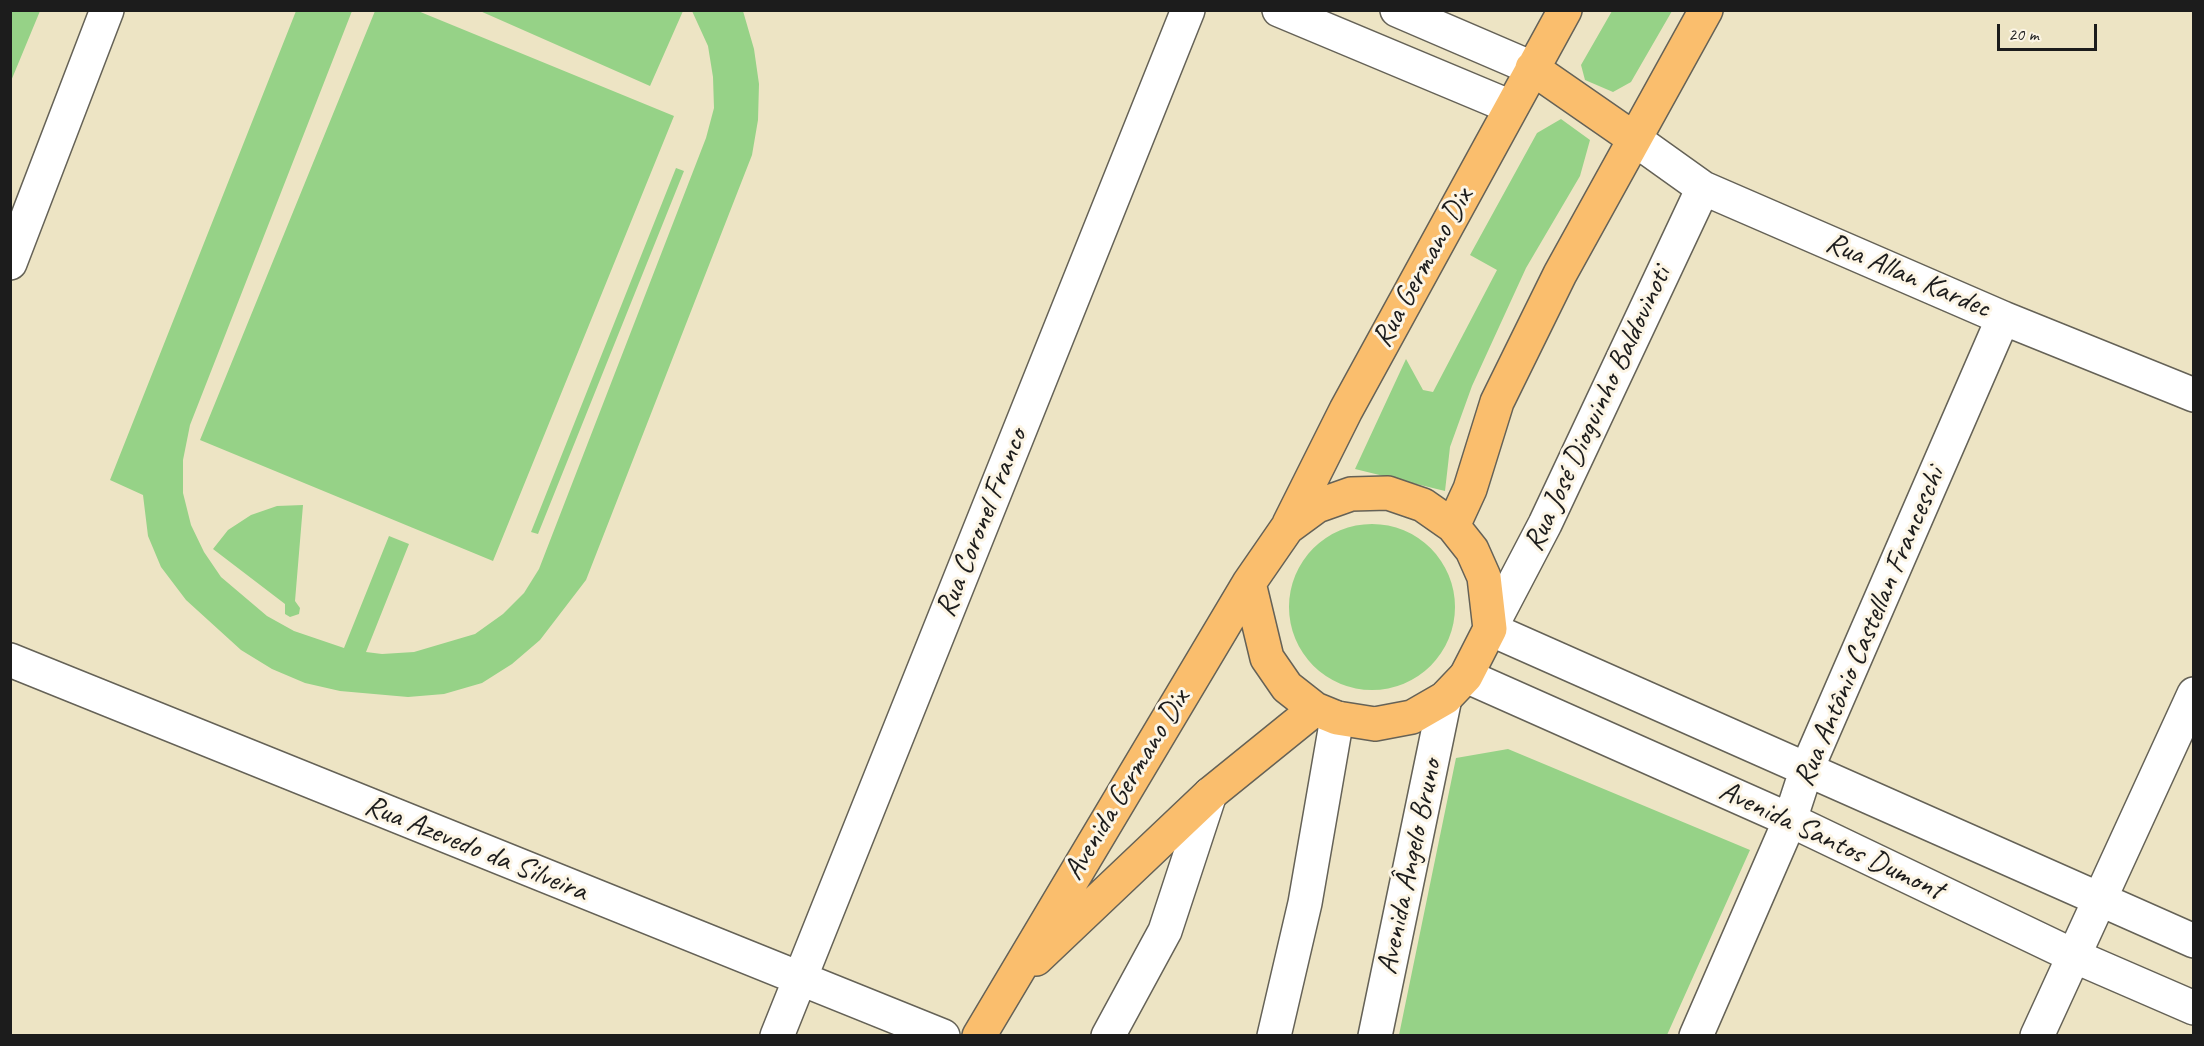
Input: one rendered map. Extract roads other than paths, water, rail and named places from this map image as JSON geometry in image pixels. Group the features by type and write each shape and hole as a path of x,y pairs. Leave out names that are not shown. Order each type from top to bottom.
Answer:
{"main road":[{"name":"Rua Germano Dix","path":"1287,528 1346,410 1565,10"},
{"path":"1454,526 1470,489 1497,402 1560,274 1633,138 1706,10"},
{"path":"1532,68 1633,138"},
{"path":"1249,583 1267,658 1287,687 1326,713 1375,724 1412,717 1456,687 1490,629 1484,578 1472,550 1454,526 1424,505 1388,494 1351,494 1317,506 1287,528"},
{"name":"Avenida Germano Dix","path":"979,1035 1249,583 1287,528"},
{"name":"Avenida Germano Dix","path":"1006,987 1210,794 1326,713"}],"street":[{"path":"10,263 107,10"},
{"name":"Rua Coronel Franco","path":"777,1035 1188,10"},
{"path":"1279,10 1511,107"},
{"path":"1397,10 1532,68"},
{"name":"Rua Allan Kardec","path":"1633,138 1703,188 2003,318 2193,395"},
{"name":"Rua José Dioguinho Baldovinoti","path":"1490,629 1545,524 1703,188"},
{"name":"Rua Antônio Castellan Franceschi","path":"1696,1035 1790,820 1806,771 2003,318"},
{"name":"Avenida Santos Dumont","path":"1490,629 2193,941"},
{"name":"Rua Azevedo da Silveira","path":"10,660 798,980 943,1035"},
{"name":"Avenida Santos Dumont","path":"1456,687 1790,820 2074,956 2193,1008"},
{"name":"Avenida Ângelo Bruno","path":"1375,1035 1456,687"},
{"path":"2037,1035 2193,694"},
{"path":"1274,1035 1305,903 1326,713"},
{"path":"1108,1035 1165,931 1210,794"}]}
